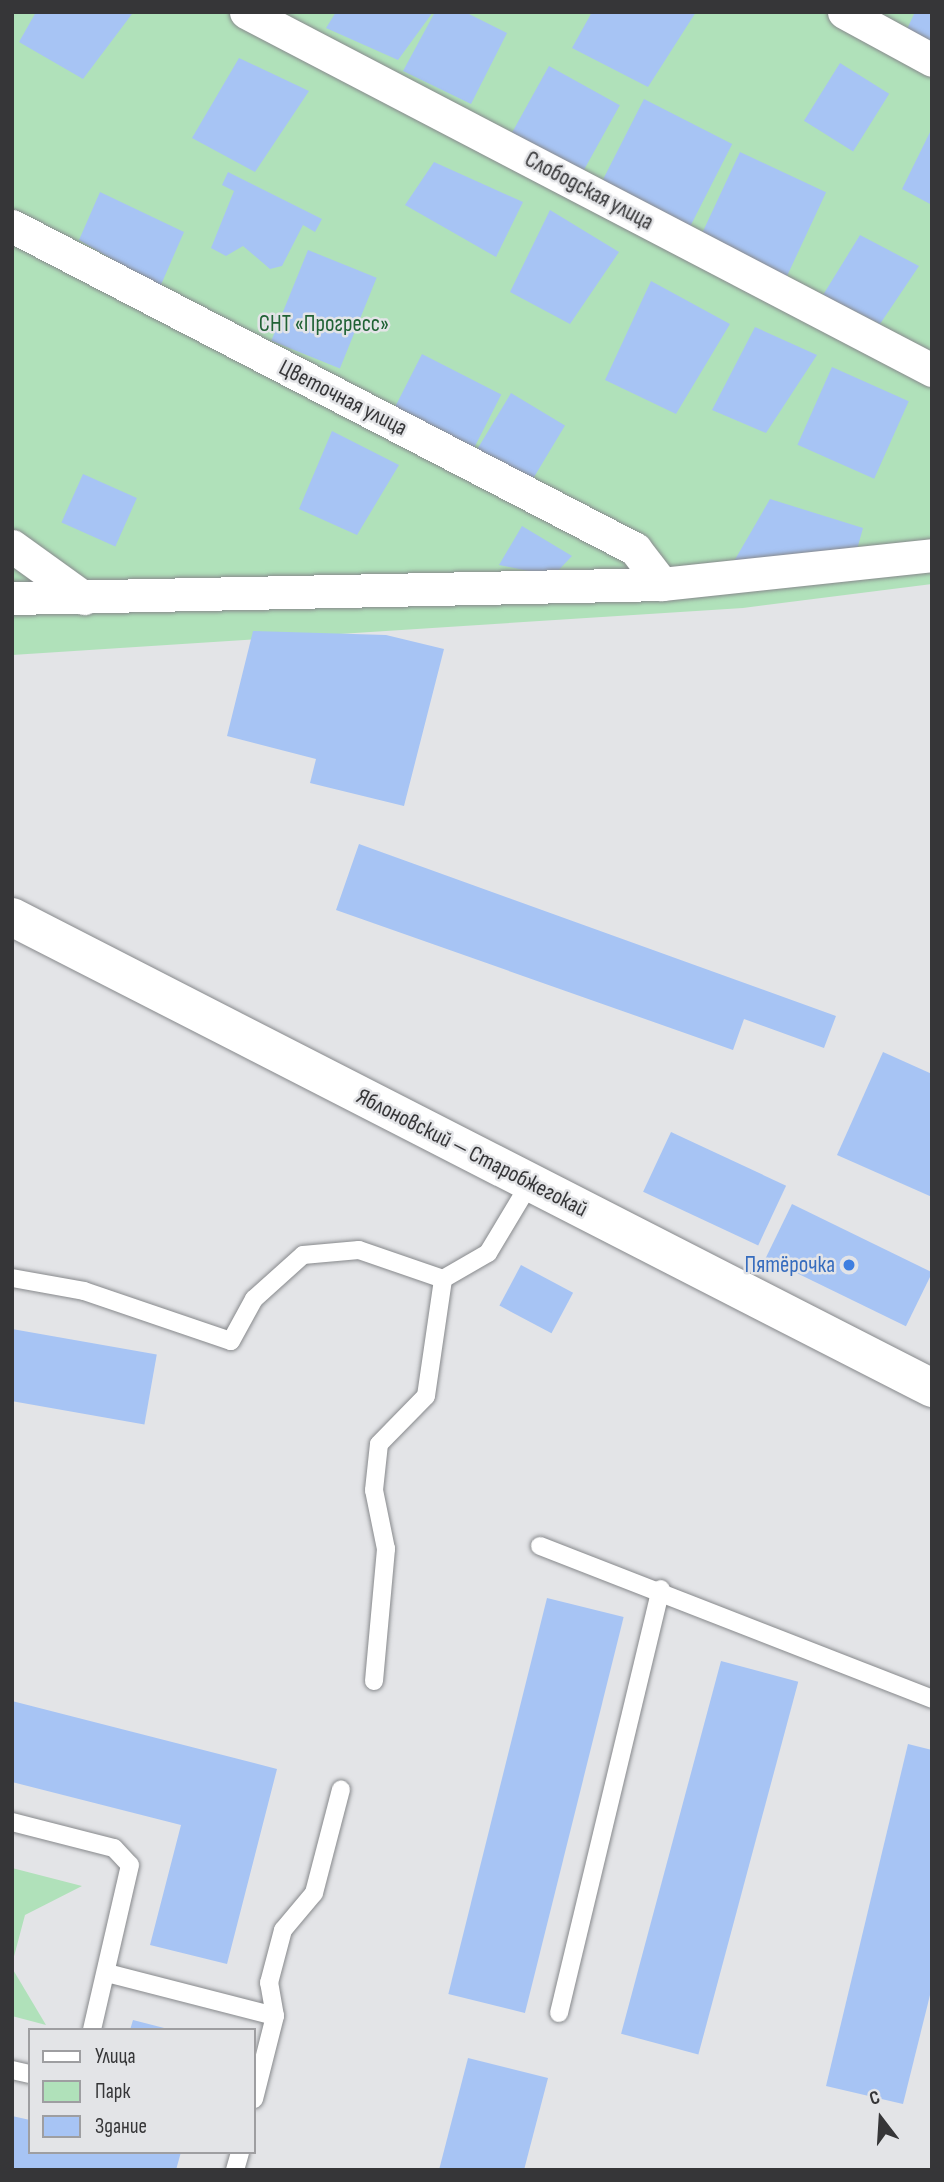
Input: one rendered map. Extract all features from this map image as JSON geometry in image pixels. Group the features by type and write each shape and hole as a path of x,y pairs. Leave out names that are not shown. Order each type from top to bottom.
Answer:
{"street":[{"name":"Слободская улица","path":"246,12 932,370"},
{"path":"844,12 932,60"},
{"name":"Цветочная улица","path":"12,226 635,549 662,583"},
{"path":"12,546 84,598"},
{"path":"12,597 84,598 662,583 932,555"},
{"name":"Яблоновский — Старобжегокай","path":"12,917 932,1388"}],"lane":[{"path":"12,1278 84,1291 230,1341 254,1299 303,1255 359,1250 443,1279 488,1253 530,1183"},
{"path":"374,1681 386,1549 374,1490 376,1457 379,1444 426,1396 443,1279"},
{"path":"540,1546 661,1588 932,1699"},
{"path":"559,2013 661,1588"},
{"path":"256,2091 275,2016 269,1983 283,1930 314,1893 341,1789"},
{"path":"12,1822 124,1854 131,1878 93,2028"},
{"path":"107,1973 275,2016"}],"green space":[{"name":"СНТ «Прогресс»","path":"12,12 932,12 932,584 743,608 12,655"},
{"path":"12,1868 82,1886 25,1915 12,1964"},
{"path":"12,1968 46,2025 12,2016"}],"building":[{"path":"36,12 132,14 83,79 19,42"},
{"path":"336,12 433,12 398,60 326,28"},
{"path":"435,12 465,12 507,33 471,104 403,71"},
{"path":"592,12 696,12 648,87 572,48"},
{"path":"915,12 932,12 932,43 907,29"},
{"path":"239,58 309,91 255,172 192,138"},
{"path":"840,63 889,94 853,151 804,121"},
{"path":"549,66 620,105 583,173 512,133"},
{"path":"644,99 732,144 690,228 601,183"},
{"path":"932,128 932,205 902,189"},
{"path":"740,152 826,192 786,278 700,238"},
{"path":"434,162 523,202 496,257 405,205"},
{"path":"228,172 322,219 315,232 303,225 282,266 270,269 243,246 226,256 211,248 234,191 222,185"},
{"path":"100,192 184,232 160,287 79,240"},
{"path":"550,210 619,252 570,324 510,292"},
{"path":"860,235 919,266 880,324 823,295"},
{"path":"308,250 377,278 340,369 271,341"},
{"path":"651,281 730,324 676,414 605,380"},
{"path":"755,327 817,355 766,433 712,410"},
{"path":"422,354 501,394 473,450 394,409"},
{"path":"832,367 909,401 874,479 797,445"},
{"path":"511,393 565,425 530,483 476,450"},
{"path":"332,431 399,465 357,535 299,509"},
{"path":"83,474 137,498 115,546 61,522"},
{"path":"770,499 863,528 856,553 733,563"},
{"path":"522,526 572,556 553,576 499,565"},
{"path":"253,631 386,635 444,649 404,806 310,783 316,759 227,736"},
{"path":"359,844 836,1016 824,1048 744,1019 733,1050 336,910"},
{"path":"883,1052 932,1074 932,1197 837,1155"},
{"path":"671,1132 786,1186 758,1245 643,1192"},
{"name":"Пятёрочка","path":"792,1204 932,1272 906,1326 766,1258"},
{"path":"521,1265 573,1293 551,1333 499,1306"},
{"path":"12,1329 157,1355 144,1424 12,1401"},
{"path":"547,1598 624,1617 525,2013 448,1994"},
{"path":"721,1661 798,1682 698,2055 621,2034"},
{"path":"12,1701 277,1769 227,1964 150,1945 181,1825 12,1782"},
{"path":"908,1744 932,1750 932,1987 903,2104 826,2086"},
{"path":"133,2020 164,2028 131,2028"},
{"path":"468,2058 548,2078 524,2170 439,2170"},
{"path":"12,2116 28,2120 28,2154 180,2154 176,2170 12,2170"}],"place":[{"name":"Пятёрочка","path":"849,1265"}]}
